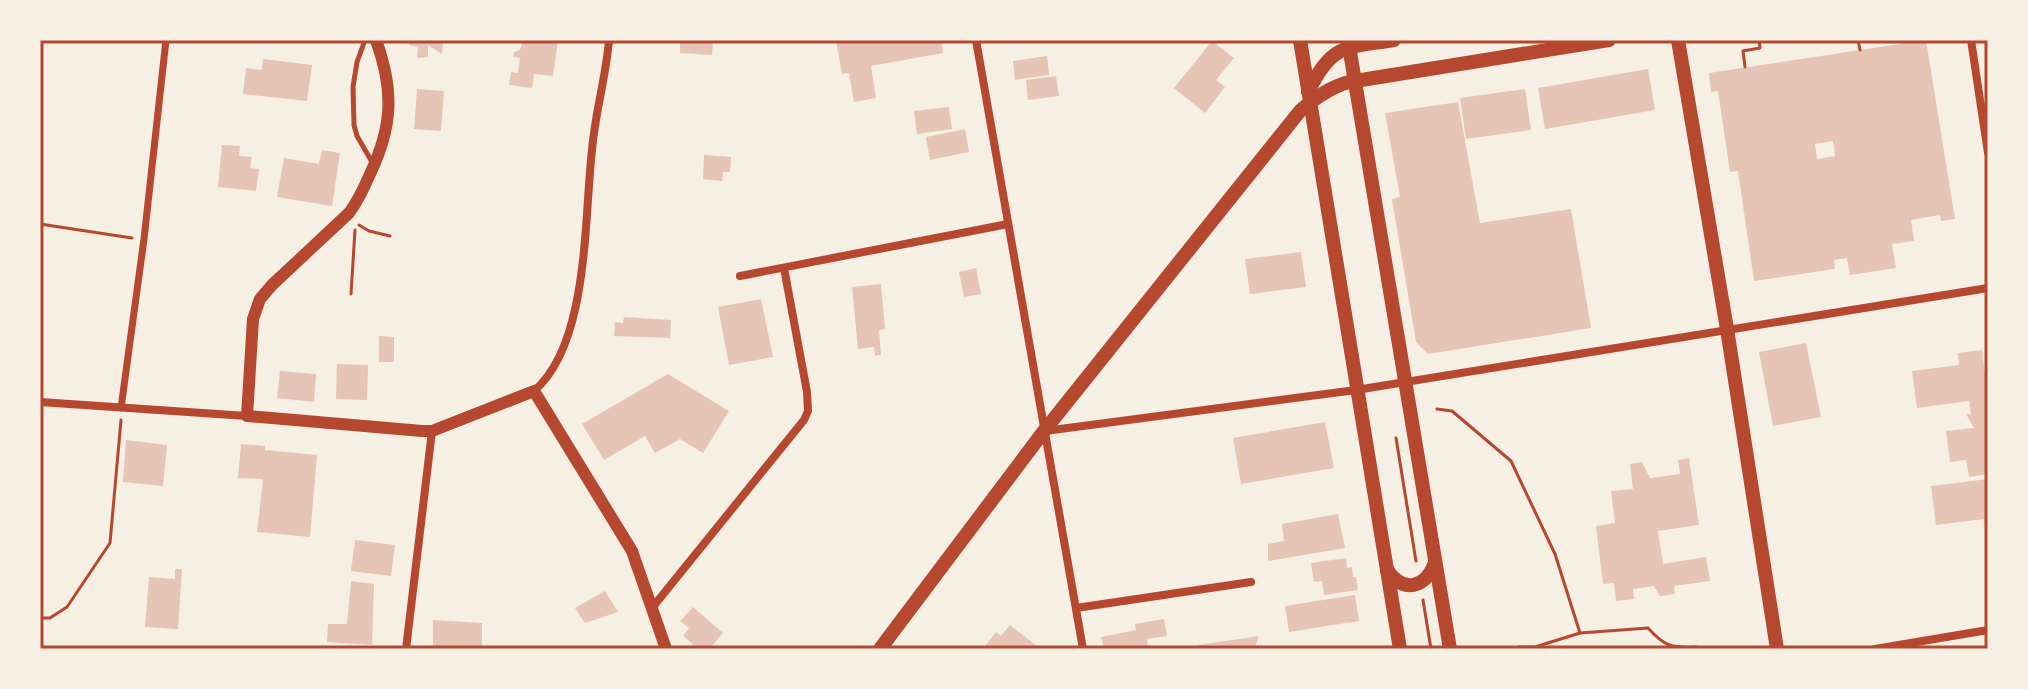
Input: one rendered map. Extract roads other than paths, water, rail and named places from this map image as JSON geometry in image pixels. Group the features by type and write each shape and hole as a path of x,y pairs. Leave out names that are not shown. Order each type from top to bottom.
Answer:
{"main road":[{"path":"1300,40 1306,102 1400,649"},
{"path":"880,649 1044,431 1306,102 1326,61 1349,44 1394,40"},
{"path":"1306,102 1355,81 1609,40"},
{"path":"1678,40 1777,649"},
{"path":"1349,44 1450,649"},
{"path":"1387,570 1395,580 1411,585 1431,575 1435,563"}],"street":[{"path":"121,408 166,40"},
{"path":"247,416 253,319 260,299 356,204 386,134 386,72 376,40"},
{"path":"40,402 432,431 534,391 550,375 571,327 581,269 592,146 609,40"},
{"path":"976,40 1083,649"},
{"path":"1971,40 1988,153"},
{"path":"740,276 1008,224"},
{"path":"652,608 804,420 808,411 784,268"},
{"path":"1044,431 1356,390 1988,288"},
{"path":"534,391 626,539 666,649"},
{"path":"406,649 432,431"},
{"path":"1076,608 1251,582"},
{"path":"1875,649 1988,630"}],"lane":[{"path":"365,40 353,87 354,125 374,166"}]}
